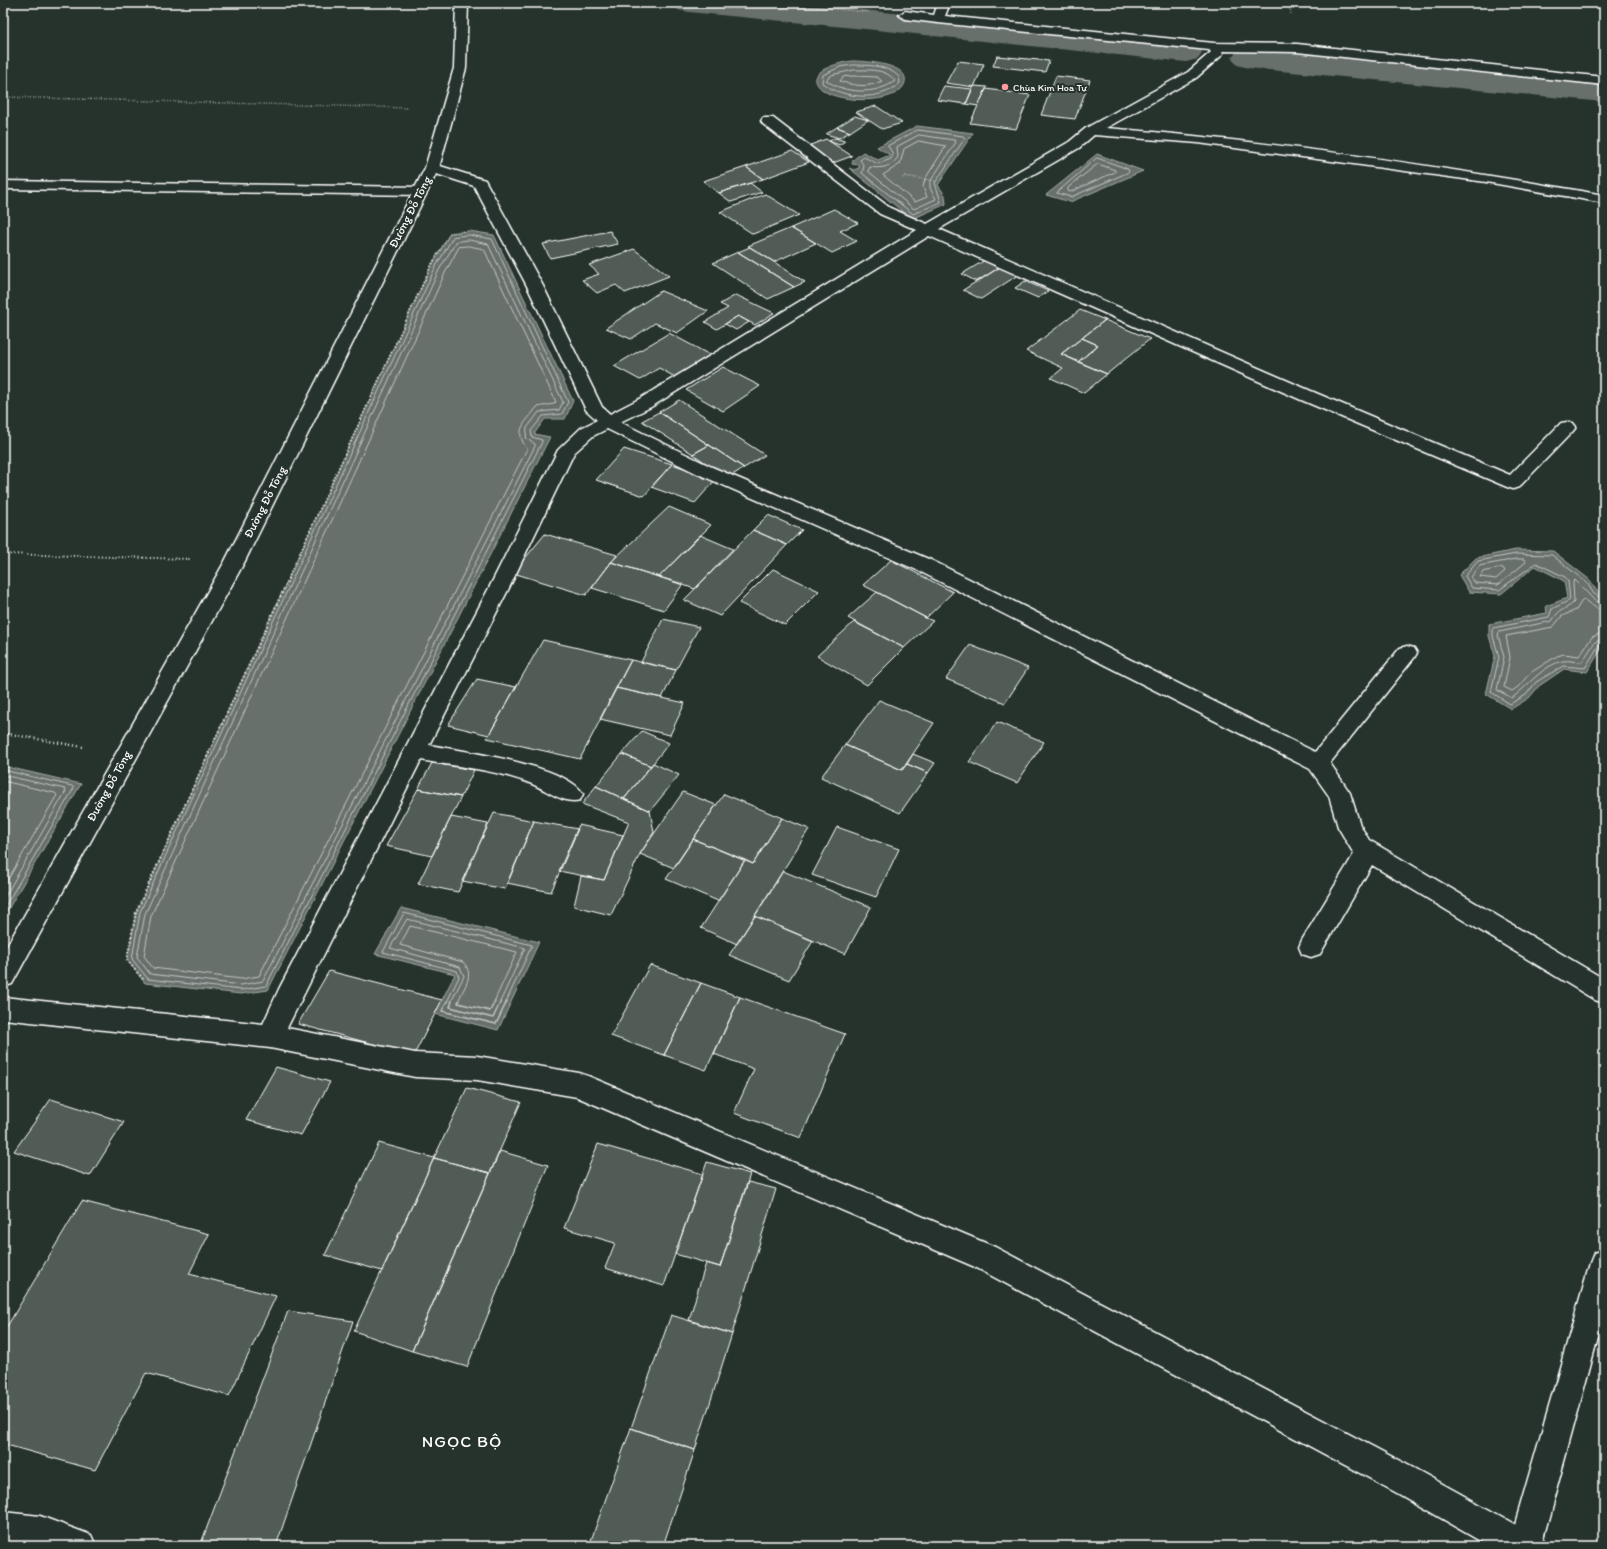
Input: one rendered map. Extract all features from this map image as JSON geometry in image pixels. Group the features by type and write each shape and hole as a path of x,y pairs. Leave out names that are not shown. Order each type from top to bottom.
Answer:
{"street":[{"name":"Đường Đỗ Tông","path":"3,976 235,561 432,168 460,68 462,3"},
{"path":"938,19 944,3"},
{"path":"905,15 1214,47 1297,48 1604,81"},
{"path":"270,1036 288,997 416,751 567,450 587,432 645,403 928,230 1074,145 1091,131 1192,75 1217,53 1214,47"},
{"path":"768,122 880,208 1305,395 1513,483 1568,428"},
{"path":"1091,131 1206,140 1486,178 1604,199"},
{"path":"432,168 480,183 535,286 595,410 616,428 706,471 926,566 1318,763 1339,793 1349,828 1361,846 1604,992"},
{"path":"3,185 421,191"},
{"path":"1318,763 1408,653"},
{"path":"416,751 517,771 554,783 572,794"},
{"path":"1311,947 1368,851"},
{"path":"3,1008 270,1036 415,1065 477,1068 579,1085 985,1257 1408,1482 1524,1546 1604,1263"},
{"path":"3,1528 40,1532 80,1546"}],"path":[{"path":"769,3 905,15"},
{"path":"3,97 448,109"},
{"path":"913,177 940,182"},
{"path":"145,983 128,960 136,912 431,266 450,233 469,231"},
{"path":"3,554 235,561"},
{"path":"3,733 127,755"}],"water":[{"path":"853,61 877,63 895,68 902,72 905,78 904,85 890,96 866,100 842,98 832,95 824,91 817,84 816,78 824,69 840,63"},
{"path":"917,126 973,133 938,185 945,195 946,204 912,219 849,168 854,170 859,168 859,165 852,164 853,160 863,152 878,160 890,155 877,147"},
{"path":"1097,154 1143,171 1070,202 1046,195"},
{"path":"469,231 494,235 573,401 565,419 545,419 534,434 550,437 268,990 241,994 145,983 127,960 136,912 431,266 450,233"},
{"path":"1516,550 1553,551 1590,580 1596,590 1604,596 1604,645 1587,672 1564,669 1539,686 1529,698 1511,709 1486,694 1495,656 1489,636 1489,624 1547,613 1546,606 1567,598 1564,581 1535,566 1501,594 1469,592 1459,575 1476,558"},
{"path":"3,766 81,784 3,918"},
{"path":"401,908 539,942 498,1030 435,1014 455,974 375,954"}],"building":[{"path":"997,56 1049,61 1045,72 993,66"},
{"path":"958,61 984,64 974,87 946,83"},
{"path":"1056,76 1090,80 1075,119 1041,115"},
{"path":"944,86 972,89 966,104 937,100"},
{"path":"974,86 987,87 978,106 966,104"},
{"path":"986,89 1030,95 1016,129 970,123"},
{"path":"876,106 902,123 882,129 856,112"},
{"path":"855,116 868,120 850,132 837,127"},
{"path":"837,127 850,132 839,138 826,134"},
{"path":"835,138 845,141 839,145 829,141"},
{"path":"826,139 852,156 833,163 808,146"},
{"path":"792,151 809,162 763,179 746,167"},
{"path":"746,167 763,179 719,193 703,181"},
{"path":"750,183 762,192 731,202 719,193"},
{"path":"765,194 799,215 753,234 720,212"},
{"path":"834,209 858,223 840,231 857,241 832,253 791,228"},
{"path":"791,228 816,243 774,262 748,246"},
{"path":"610,231 618,244 550,258 543,244"},
{"path":"750,247 805,282 794,287 738,252"},
{"path":"634,249 669,276 625,293 616,285 597,293 582,280 599,274 589,265"},
{"path":"738,252 794,287 768,299 713,263"},
{"path":"985,260 1000,267 977,282 962,274"},
{"path":"1000,267 1018,275 981,299 963,290"},
{"path":"1025,281 1048,291 1038,298 1015,288"},
{"path":"661,291 708,311 677,333 655,323 631,339 606,328"},
{"path":"736,295 774,313 755,325 738,316 717,329 705,322 728,308 720,304"},
{"path":"1080,310 1105,320 1061,354 1107,374 1084,393 1051,378 1063,368 1026,351"},
{"path":"738,316 749,322 736,330 725,324"},
{"path":"1105,320 1150,339 1107,374 1078,362 1098,345 1082,338"},
{"path":"669,333 710,355 675,377 659,368 640,380 614,366"},
{"path":"1082,338 1098,345 1078,362 1061,354"},
{"path":"723,367 760,386 723,411 686,390"},
{"path":"679,400 765,455 744,468 659,412"},
{"path":"659,412 709,445 693,454 642,421"},
{"path":"709,445 744,468 727,478 693,454"},
{"path":"624,449 672,464 644,496 596,480"},
{"path":"672,464 716,479 695,503 651,487"},
{"path":"669,507 711,525 659,577 611,562"},
{"path":"768,515 802,530 787,545 753,530"},
{"path":"753,530 787,545 720,616 684,600"},
{"path":"545,534 617,555 586,595 513,573"},
{"path":"700,535 733,549 695,589 659,577"},
{"path":"891,560 953,592 926,618 863,585"},
{"path":"611,562 683,584 664,610 592,588"},
{"path":"773,569 819,591 785,625 739,603"},
{"path":"877,592 933,621 904,648 848,618"},
{"path":"663,619 699,627 676,670 641,662"},
{"path":"854,622 904,648 867,685 817,656"},
{"path":"543,640 631,660 580,759 487,738"},
{"path":"970,645 1028,668 1005,703 946,679"},
{"path":"631,660 676,670 662,698 616,688"},
{"path":"477,679 516,687 489,735 448,725"},
{"path":"616,688 685,703 670,735 600,719"},
{"path":"879,700 934,723 902,770 845,745"},
{"path":"997,722 1044,742 1017,783 969,762"},
{"path":"642,731 669,743 651,766 622,754"},
{"path":"845,745 902,770 907,764 928,773 900,813 821,777"},
{"path":"622,754 651,766 624,799 596,786"},
{"path":"913,754 935,763 928,773 907,764"},
{"path":"432,763 474,770 461,797 418,789"},
{"path":"653,763 679,775 650,811 624,799"},
{"path":"596,786 650,811 654,832 640,854 611,915 574,906 581,876 604,880 629,822 582,804"},
{"path":"418,789 461,797 432,856 386,846"},
{"path":"683,792 716,805 674,868 640,854"},
{"path":"724,794 782,818 753,864 693,839"},
{"path":"494,813 534,821 505,889 462,881"},
{"path":"451,817 488,824 458,892 418,884"},
{"path":"782,818 809,829 737,944 701,928 745,860 753,864"},
{"path":"534,821 578,829 551,892 507,883"},
{"path":"579,825 623,835 604,880 559,871"},
{"path":"837,827 899,849 876,897 812,875"},
{"path":"693,839 745,860 718,901 666,879"},
{"path":"783,871 871,907 845,954 755,916"},
{"path":"755,916 813,941 789,980 729,955"},
{"path":"650,965 701,983 664,1055 611,1036"},
{"path":"329,971 442,1000 414,1055 298,1024"},
{"path":"701,983 740,997 706,1070 664,1055"},
{"path":"740,997 845,1034 801,1138 734,1113 754,1069 714,1054"},
{"path":"276,1067 330,1082 301,1135 246,1120"},
{"path":"467,1088 521,1102 490,1173 434,1158"},
{"path":"51,1099 124,1122 90,1176 14,1151"},
{"path":"379,1143 434,1158 382,1271 325,1255"},
{"path":"598,1144 703,1174 664,1286 605,1268 615,1243 564,1228"},
{"path":"500,1151 548,1165 467,1367 412,1351"},
{"path":"434,1158 490,1173 412,1351 354,1331"},
{"path":"707,1162 750,1174 720,1267 675,1254"},
{"path":"748,1182 776,1189 732,1334 689,1320 706,1263 720,1267"},
{"path":"82,1201 209,1234 189,1274 276,1296 229,1396 146,1373 95,1470 3,1444 3,1333"},
{"path":"288,1311 353,1321 276,1546 200,1546"},
{"path":"671,1315 732,1334 695,1450 631,1428"},
{"path":"631,1428 695,1450 663,1546 589,1546"}],"waterway":[{"path":"689,3 896,22 1186,52"},
{"path":"1249,58 1604,92"}],"place":[{"name":"Chùa Kim Hoa Tự","path":"1005,87"}],"district":[{"name":"NGỌC BỘ","path":"462,1441"}]}
